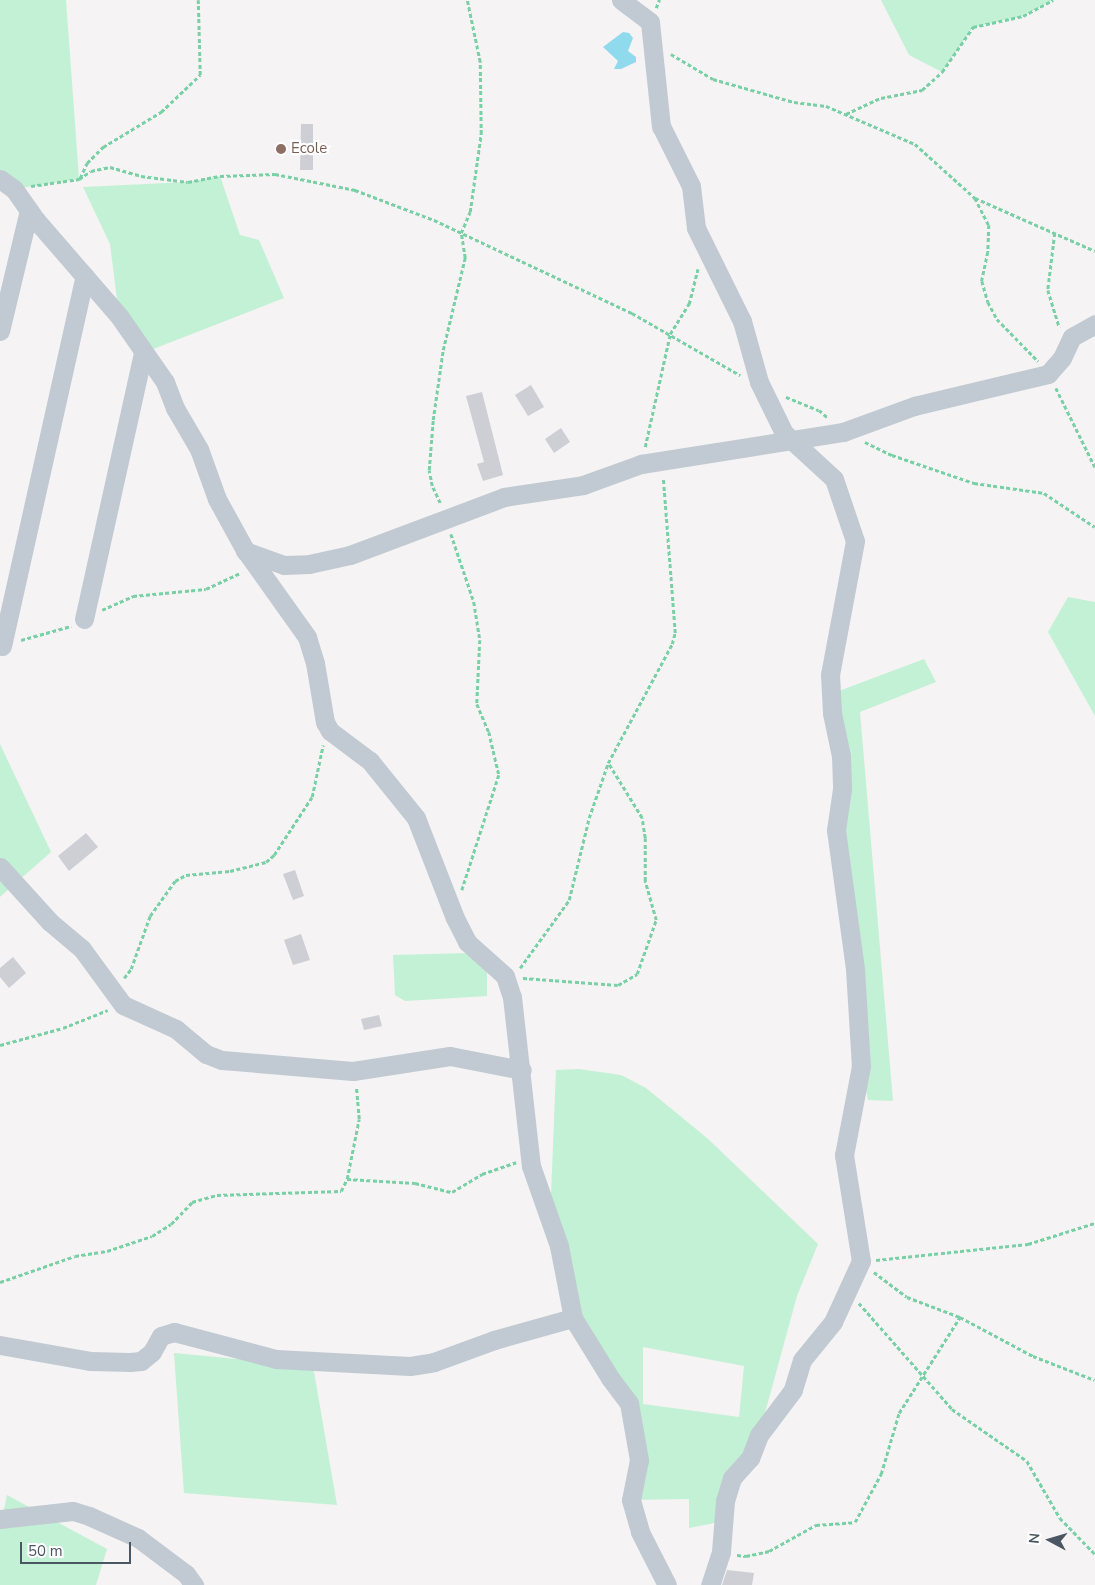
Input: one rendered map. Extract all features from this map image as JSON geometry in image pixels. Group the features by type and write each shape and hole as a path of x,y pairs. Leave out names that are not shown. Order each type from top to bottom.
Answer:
{"street":[{"path":"622,0 650,22 661,126 691,186 701,238 742,322 759,382 784,433 834,479 855,540 830,674 832,713 841,756 842,789 836,830 855,969 861,1066 844,1156 861,1261 847,1287 833,1322 802,1360 793,1390 769,1420 750,1458 732,1478 725,1501 721,1552 710,1585"},
{"path":"7,184 119,316 165,382 175,408 198,449 217,499 246,550 306,636 315,663 325,722 330,731 370,760 416,818 455,918 474,951 505,976 512,997 522,1070 529,1157 559,1246 573,1318 610,1378 629,1403 640,1460 631,1500 640,1532 667,1585"},
{"path":"0,331 29,210"},
{"path":"2,646 85,276"},
{"path":"246,550 284,565 309,564 350,555 504,497 583,485 642,464 793,442 843,432 914,406 1047,373 1062,358 1072,337 1095,324"},
{"path":"84,619 143,352"},
{"path":"0,867 50,922 82,948 118,999 176,1029 206,1054 222,1060 353,1070 450,1056 522,1070"},
{"path":"0,1345 90,1360 130,1362 140,1361 152,1352 161,1336 174,1332 276,1359 410,1366 434,1362 494,1340 573,1318"},
{"path":"0,1519 73,1512 89,1516 144,1542 186,1574 194,1585"}],"path":[{"path":"79,179 87,163 103,147 161,112 200,75 198,0"},
{"path":"455,918 499,775 489,732 478,704 480,646 474,602 447,518 432,486 429,470 443,350 465,258 460,233 470,212 481,134 480,62 468,0"},
{"path":"846,114 881,98 922,90 942,72 973,27 1023,16 1053,0"},
{"path":"652,43 713,80 794,102 826,106 915,144 975,198 1095,251"},
{"path":"7,184 79,179 91,171 110,167 141,176 188,182 220,176 296,177 355,190 460,233 670,334 738,374 759,382 781,395 819,410 843,432 892,455 974,483 1044,493 1095,526"},
{"path":"975,198 989,224 988,252 982,281 988,302 997,319 1047,373 1095,467"},
{"path":"1055,233 1048,290 1060,331"},
{"path":"642,464 670,334 689,304 698,270 701,238"},
{"path":"505,976 524,965 570,900 589,818 608,763 675,633 662,461"},
{"path":"2,646 71,626 133,596 206,589 258,565"},
{"path":"0,1045 63,1028 118,999 150,916 175,881 186,875 230,871 266,862 274,855 312,797 321,766 325,722"},
{"path":"505,976 618,986 637,974 656,920 645,882 645,838 642,818 608,763"},
{"path":"0,1282 75,1256 107,1251 152,1236 171,1224 192,1202 217,1195 341,1191 347,1179 359,1119 353,1070"},
{"path":"347,1179 415,1183 452,1192 482,1174 529,1157"},
{"path":"861,1261 1028,1244 1095,1223"},
{"path":"861,1261 907,1297 960,1318 1033,1356 1095,1380"},
{"path":"847,1287 952,1409 1026,1461 1060,1518 1095,1554"},
{"path":"721,1552 746,1556 790,1542 816,1524 856,1522 882,1474 899,1413 960,1318"}],"green space":[{"path":"0,0 66,0 79,179 14,189 0,179"},
{"path":"881,0 1053,0 1023,16 973,27 942,72 909,55"},
{"path":"220,176 240,235 259,240 284,298 143,353 119,316 110,244 83,187 188,182"},
{"path":"1068,597 1095,602 1095,716 1048,632"},
{"path":"924,659 936,682 860,712 893,1101 868,1100 861,1066 831,694"},
{"path":"0,744 51,852 0,897"},
{"path":"469,953 487,971 487,996 405,1001 395,995 393,955"},
{"path":"579,1069 621,1075 646,1088 707,1138 818,1244 797,1296 759,1435 725,1521 689,1528 689,1499 631,1500 629,1403 577,1325 550,1220 556,1070","holes":["643,1347 744,1366 739,1417 643,1404"]},
{"path":"174,1353 313,1366 337,1505 184,1493"},
{"path":"7,1495 107,1549 96,1585 0,1585 0,1528"}],"water":[{"path":"623,32 629,33 633,38 628,51 636,57 636,62 621,69 614,69 618,61 603,47"}],"building":[{"path":"301,124 313,124 313,170 300,170"},
{"path":"531,385 544,407 528,416 515,395"},
{"path":"482,392 503,475 483,481 477,464 484,462 466,396"},
{"path":"561,428 570,442 554,453 545,439"},
{"path":"86,833 98,847 69,871 58,856"},
{"path":"295,870 304,896 293,900 283,874"},
{"path":"301,934 310,960 293,965 284,940"},
{"path":"13,957 26,973 9,988 0,977 0,968"},
{"path":"379,1015 382,1026 364,1030 361,1019"},
{"path":"727,1570 754,1573 752,1585 722,1585"}],"place":[{"name":"Ecole","path":"281,149"}]}
